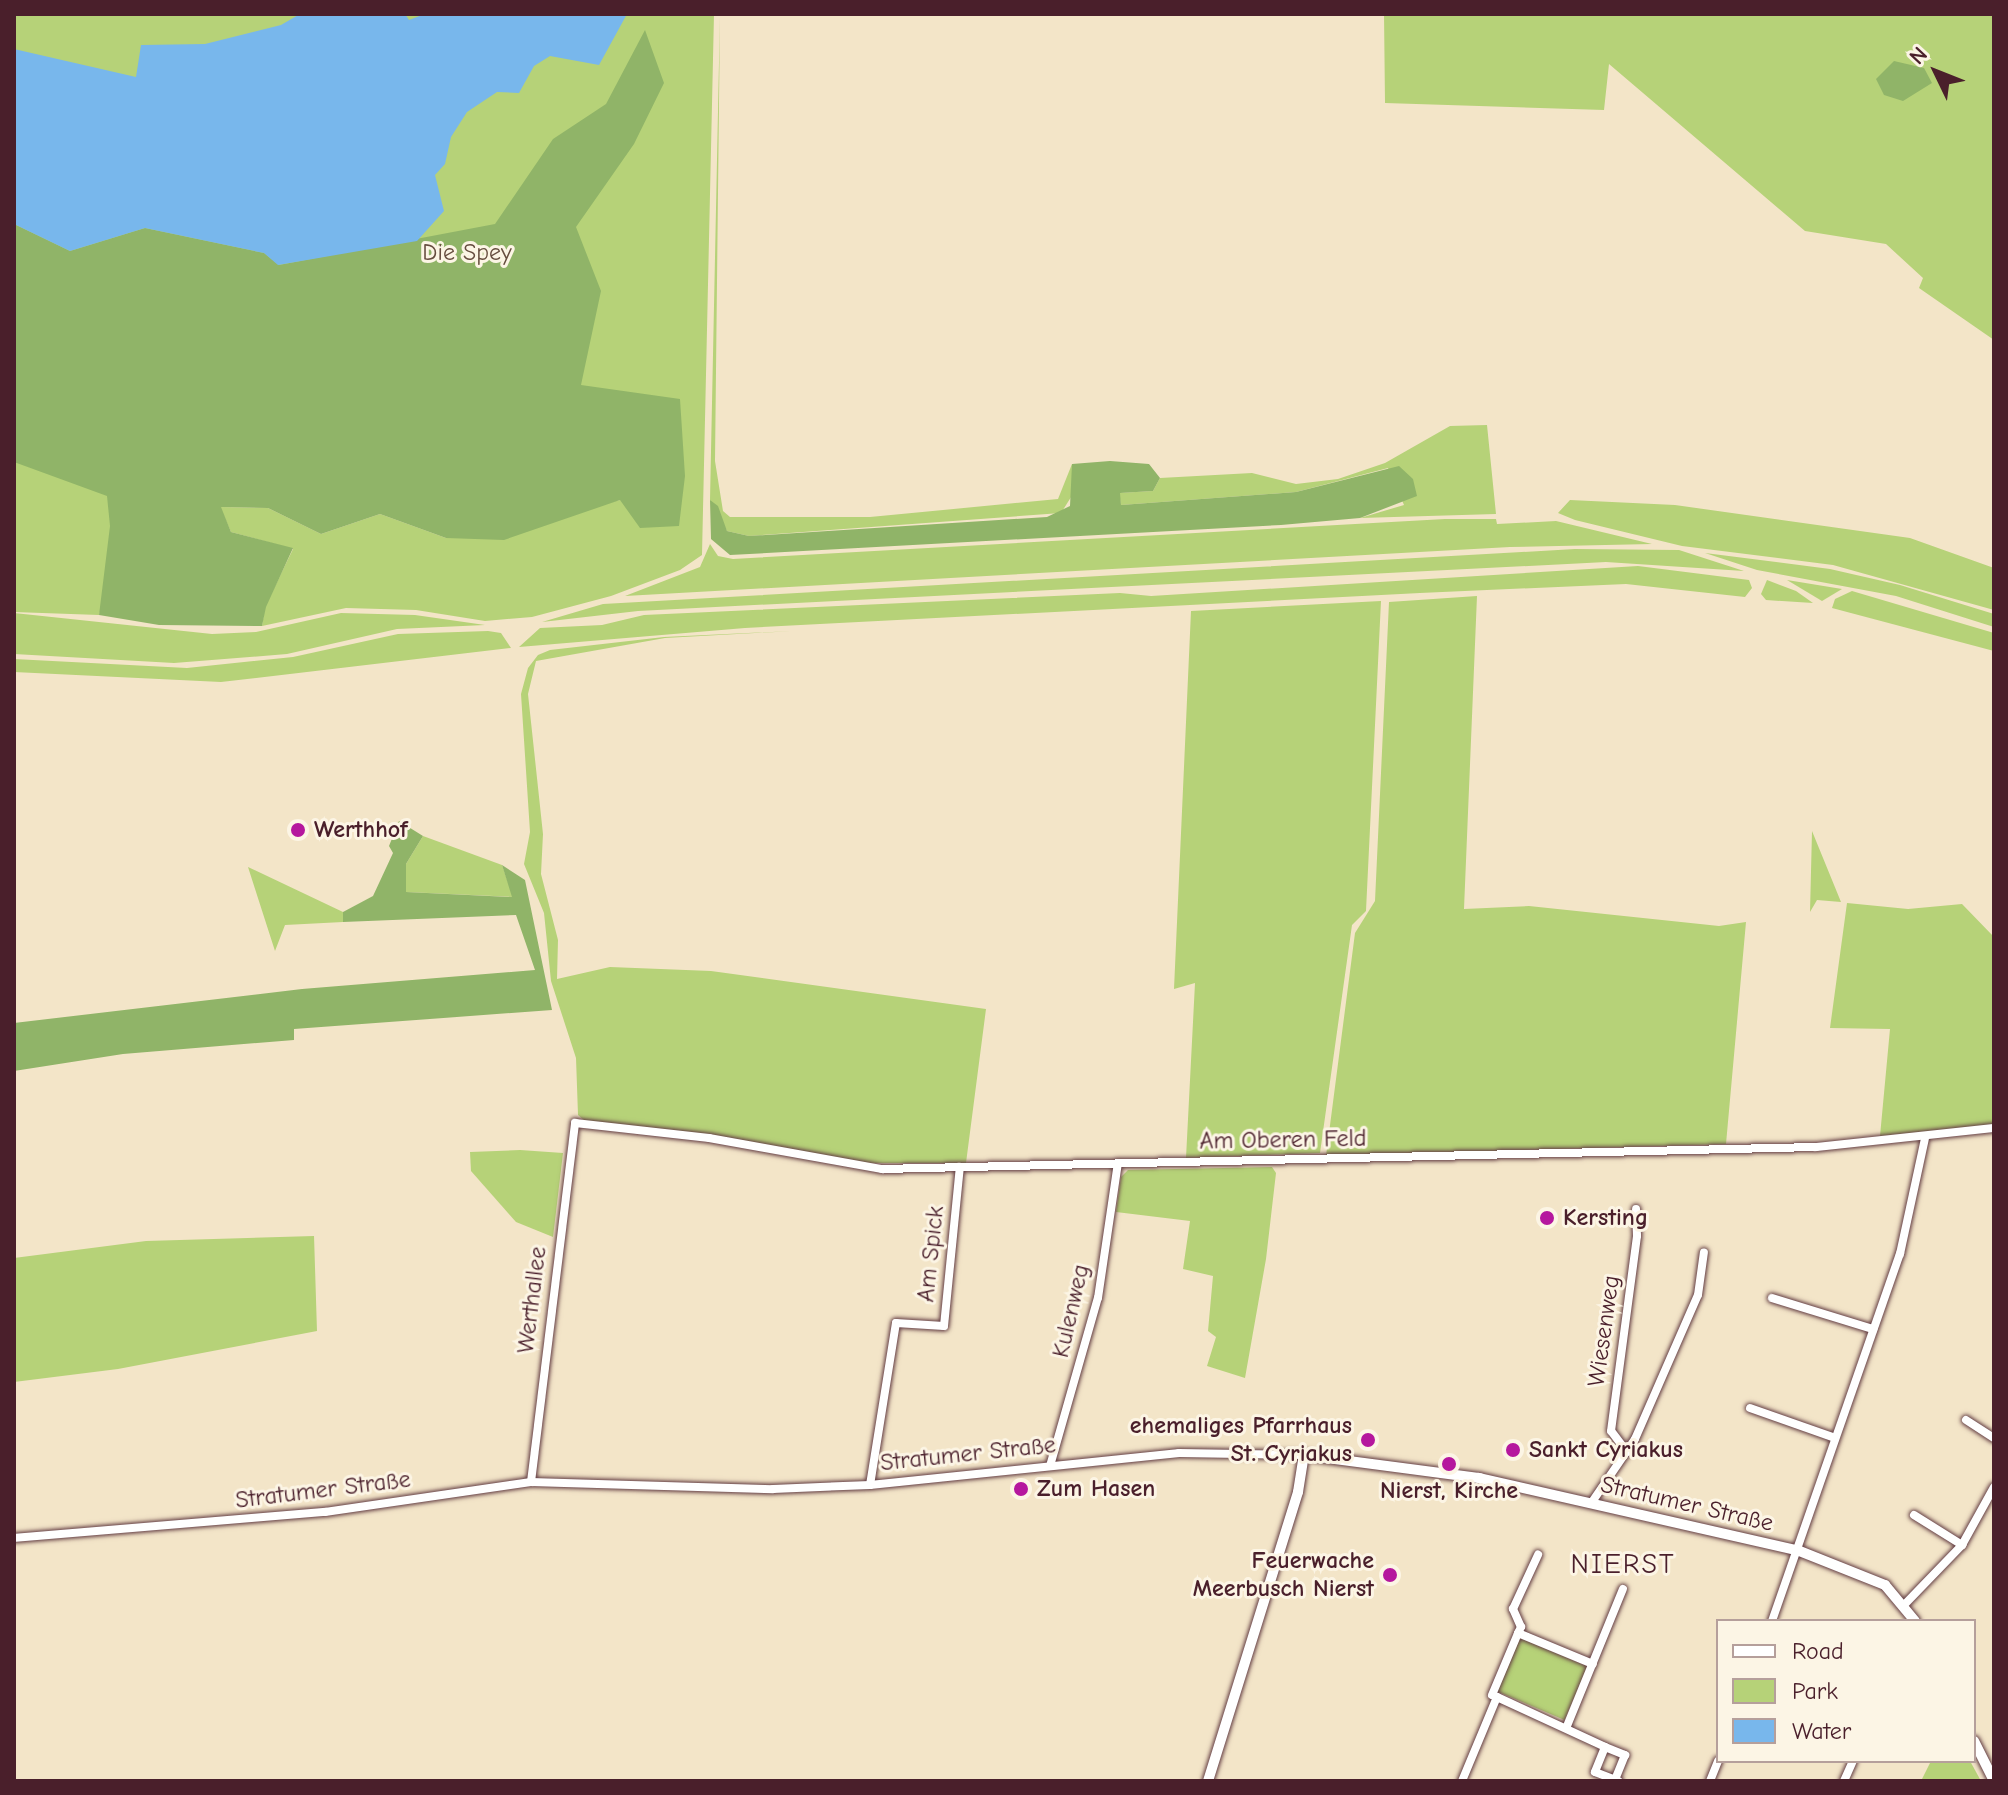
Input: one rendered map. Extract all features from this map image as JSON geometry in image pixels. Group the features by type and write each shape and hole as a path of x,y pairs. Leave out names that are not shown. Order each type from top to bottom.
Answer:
{"street":[{"name":"Am Oberen Feld","path":"575,1123 709,1138 854,1167 1816,1147 1925,1138 1994,1128"},
{"name":"Werthallee","path":"531,1482 575,1123"},
{"path":"1773,1619 1900,1254 1925,1138"},
{"name":"Kulenweg","path":"1050,1466 1098,1298 1118,1163"},
{"name":"Am Spick","path":"870,1485 896,1323 944,1326 960,1167"},
{"name":"Wiesenweg","path":"1627,1452 1611,1431 1637,1236 1636,1209"},
{"path":"1592,1502 1627,1452 1694,1304 1704,1252"},
{"path":"1772,1298 1873,1329"},
{"path":"1750,1408 1835,1438"},
{"path":"1966,1420 1994,1438"},
{"name":"Stratumer Straße","path":"14,1538 325,1512 531,1482 773,1489 870,1485 1234,1450 1424,1468 1592,1502 1797,1550 1885,1585 1906,1603"},
{"path":"1208,1781 1298,1492 1304,1455"},
{"path":"1914,1619 1906,1603 1962,1545 1994,1487"},
{"path":"1914,1515 1962,1545"},
{"path":"1538,1555 1513,1609 1521,1627 1492,1695 1567,1726 1576,1736 1605,1747 1625,1755 1617,1780 1595,1772 1605,1747"},
{"path":"1567,1726 1623,1589"},
{"path":"1518,1633 1593,1664"},
{"path":"1462,1781 1497,1697"},
{"path":"1976,1745 1994,1781"}],"green space":[{"name":"Die Spey","path":"14,14 714,14 702,555 680,570 611,596 532,617 485,621 416,610 346,608 262,626 265,607 293,549 231,532 220,507 268,508 321,534 380,514 446,538 620,500 683,494 143,466 99,615 14,612"},
{"path":"720,14 715,461 723,511 730,517 870,517 1058,499 1072,464 1073,494 1061,513 749,536 727,531 710,500"},
{"path":"1384,14 1994,14 1994,340 1919,288 1923,278 1886,244 1805,231 1609,64 1604,110 1385,103"},
{"path":"645,30 664,83 634,144 576,227 601,291 581,385 680,399 685,476 679,526 640,528 620,500 504,540 446,538 380,514 321,534 268,508 221,507 231,532 293,548 266,607 262,626 159,625 99,615 110,526 107,496 14,462 14,224 70,251 145,228 264,253 279,265 495,224 553,139 606,104"},
{"path":"1894,61 1924,68 1932,83 1903,101 1884,95 1876,79"},
{"path":"1487,425 1496,514 1360,518 1404,505 1388,468 1296,492 1121,505 1119,493 1153,491 1160,478 1252,473 1296,484 1338,479 1385,463 1450,426"},
{"path":"1110,461 1149,464 1160,478 1153,491 1120,493 1121,505 1296,492 1399,466 1413,479 1417,496 1360,518 1281,525 730,555 711,539 710,500 718,506 727,531 749,536 1047,517 1070,506 1072,464"},
{"path":"1570,500 1675,505 1910,538 1994,568 1994,610 1833,565 1682,546 1575,520 1558,513"},
{"path":"1445,519 1496,519 1497,524 1556,521 1652,544 1510,547 625,596 700,567 710,544 718,556 733,559"},
{"path":"1575,549 1679,550 1744,571 1606,562 638,611 542,622 603,604"},
{"path":"1705,553 1830,569 1900,585 1994,614 1994,627 1896,596 1757,570"},
{"path":"1638,566 1749,580 1752,588 1745,597 1626,584 1420,593 745,628 519,647 540,628 602,625 644,615 1120,593 1151,596"},
{"path":"1767,580 1796,591 1813,603 1766,600 1761,594"},
{"path":"1787,580 1842,589 1822,601"},
{"path":"1852,591 1994,633 1994,651 1832,608 1835,599"},
{"path":"1477,596 1464,909 1529,906 1719,926 1746,922 1726,1144 1326,1156 1355,933 1375,901 1389,602"},
{"path":"1381,601 1366,911 1352,925 1320,1153 1186,1158 1195,983 1174,989 1191,611"},
{"path":"14,613 212,634 256,632 341,613 415,615 485,625 397,629 287,654 174,663 14,654"},
{"path":"793,631 665,638 536,661 528,694 543,834 541,874 558,940 557,979 610,967 711,971 986,1009 966,1163 856,1163 585,1121 578,1115 576,1058 551,981 544,913 524,864 530,832 521,694 528,668 538,655 550,650 664,637"},
{"path":"501,633 511,648 221,682 14,672 14,659 187,668 293,657 398,634"},
{"path":"399,821 423,836 406,864 406,892 512,897 502,865 525,880 552,1010 294,1029 294,1040 123,1054 14,1071 14,1023 302,989 535,970 516,915 343,922 343,912 373,896 393,853 389,846"},
{"path":"1812,831 1841,902 1817,900 1810,912"},
{"path":"423,836 502,865 513,897 406,892 406,864"},
{"path":"248,867 343,912 343,922 285,925 275,951"},
{"path":"1847,903 1908,909 1962,904 1994,937 1994,1125 1880,1136 1890,1029 1830,1028"},
{"path":"520,1150 563,1153 553,1237 516,1222 471,1171 470,1152"},
{"path":"1272,1167 1276,1173 1266,1259 1245,1378 1207,1366 1216,1337 1208,1331 1213,1276 1183,1269 1190,1221 1116,1212 1121,1177 1128,1170"},
{"path":"314,1236 317,1331 118,1369 14,1382 14,1258 146,1241"},
{"path":"1520,1638 1587,1667 1565,1720 1497,1691"},
{"path":"1930,1763 1971,1763 1981,1781 1921,1781"}],"water":[{"path":"300,14 405,14 409,20 425,14 627,14 599,65 550,56 534,66 519,93 497,92 467,112 451,137 445,164 435,175 444,211 417,241 278,265 264,253 145,228 70,251 14,224 14,49 136,77 141,45 205,44 281,25"}],"place":[{"name":"Werthhof","path":"298,830"},
{"name":"Kersting","path":"1547,1218"},
{"name":"ehemaliges Pfarrhaus St. Cyriakus","path":"1368,1440"},
{"name":"Sankt Cyriakus","path":"1513,1450"},
{"name":"Nierst, Kirche","path":"1449,1464"},
{"name":"Zum Hasen","path":"1021,1489"},
{"name":"Feuerwache Meerbusch Nierst","path":"1390,1575"}],"district":[{"name":"NIERST","path":"1623,1564"}]}
